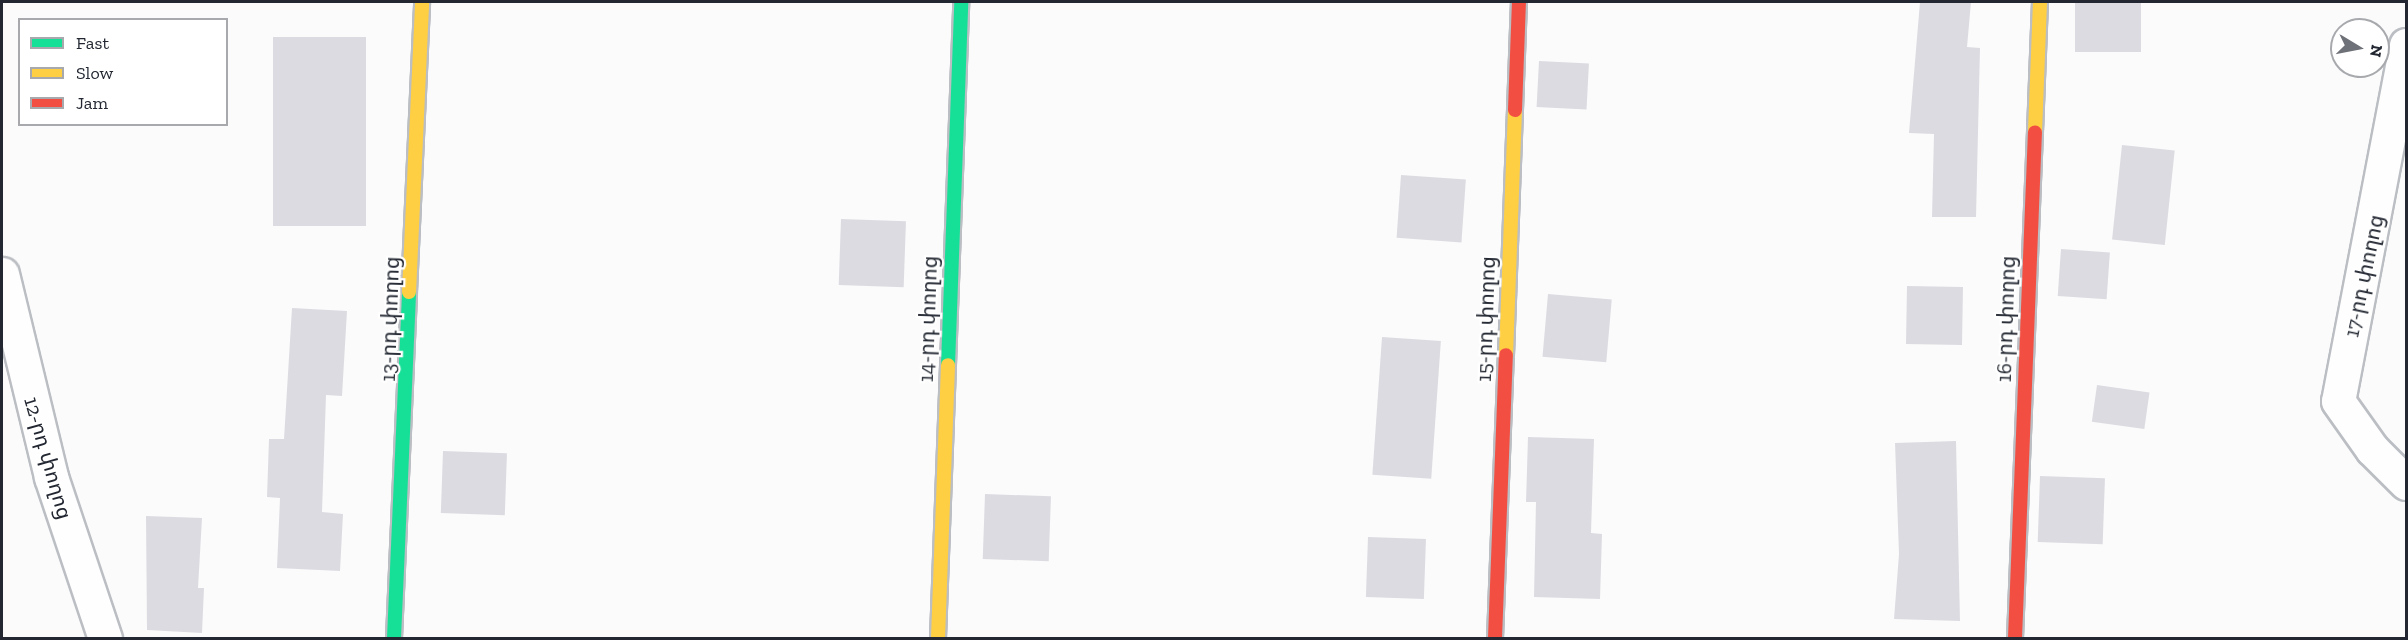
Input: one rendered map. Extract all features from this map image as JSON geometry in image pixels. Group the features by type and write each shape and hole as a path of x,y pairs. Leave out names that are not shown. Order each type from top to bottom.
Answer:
{"street":[{"name":"13-րդ փողոց","path":"394,639 422,2"},
{"name":"14-րդ փողոց","path":"938,639 961,2"},
{"name":"15-րդ փողոց","path":"1495,639 1519,2"},
{"name":"16-րդ փողոց","path":"2015,639 2040,2"},
{"name":"17-րդ փողոց","path":"2406,45 2338,401 2372,449 2406,483"},
{"name":"12-րդ փողոց","path":"2,274 51,477 105,639"}],"building":[{"path":"1920,2 1971,2 1967,47 1980,48 1976,217 1932,217 1934,134 1909,133"},
{"path":"2075,2 2141,2 2141,52 2075,52"},
{"path":"273,37 366,37 366,226 273,226"},
{"path":"1539,61 1589,64 1587,110 1537,107"},
{"path":"2122,145 2175,151 2165,245 2112,239"},
{"path":"1401,175 1466,180 1461,242 1397,238"},
{"path":"841,219 906,221 904,287 839,285"},
{"path":"2061,249 2110,252 2107,299 2058,296"},
{"path":"1907,286 1963,287 1962,345 1906,344"},
{"path":"1548,294 1612,300 1606,362 1543,357"},
{"path":"292,308 347,311 342,396 326,395 322,512 343,514 340,571 277,568 280,498 267,497 269,439 284,439"},
{"path":"1382,337 1441,341 1431,479 1372,475"},
{"path":"2097,385 2149,392 2144,429 2092,422"},
{"path":"1528,437 1594,439 1591,533 1602,534 1600,599 1534,597 1536,502 1526,502"},
{"path":"1956,441 1960,621 1894,619 1899,554 1895,443"},
{"path":"443,451 507,453 505,515 441,513"},
{"path":"2040,476 2105,478 2103,544 2038,542"},
{"path":"985,494 1051,496 1049,561 983,559"},
{"path":"146,516 202,518 198,588 204,588 202,633 147,630"},
{"path":"1368,537 1426,539 1424,599 1366,597"}],"traffic: fast":[{"path":"948,365 961,2"},
{"path":"394,638 409,292"}],"traffic: slow":[{"path":"409,292 422,2"},
{"path":"2035,132 2040,2"},
{"path":"1506,355 1515,110"},
{"path":"938,638 948,365"}],"traffic: jam":[{"path":"1515,110 1519,2"},
{"path":"2015,638 2035,132"},
{"path":"1495,638 1506,355"}]}
